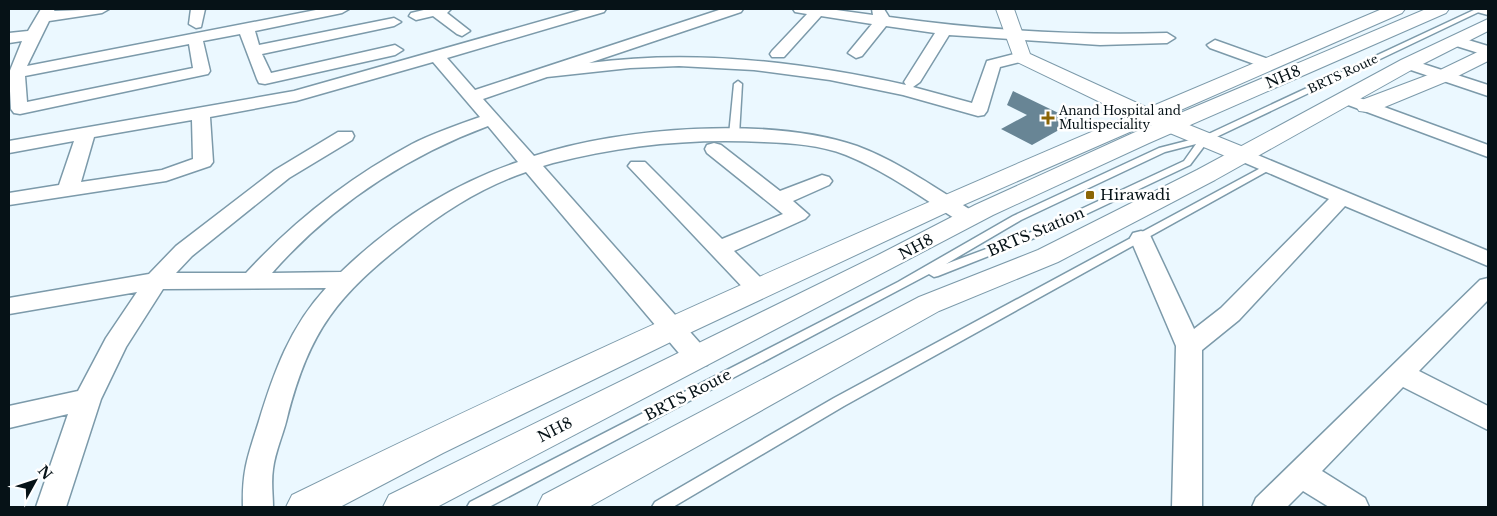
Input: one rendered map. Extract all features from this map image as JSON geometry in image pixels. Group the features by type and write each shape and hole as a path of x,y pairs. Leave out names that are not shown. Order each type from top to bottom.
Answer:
{"main road":[{"path":"1005,9 1022,57 1161,121 1243,155"},
{"path":"305,507 430,443 672,328 945,204 1161,121 1268,64 1396,9"},
{"name":"NH8","path":"402,507 1161,121 1440,9"},
{"path":"1356,102 1408,64 1488,24"},
{"path":"556,507 929,304 1048,256 1243,155 1356,102 1443,76 1488,52"}],"street":[{"path":"102,9 46,13 33,35 16,73 20,110 89,102 145,91 202,71 195,30 198,9"},
{"path":"16,73 142,48 195,30 246,27 342,9"},
{"path":"9,147 296,96 599,9"},
{"path":"471,97 736,9"},
{"path":"800,9 817,12 880,14 944,30 1100,40 1167,38"},
{"path":"1481,9 1488,11"},
{"path":"416,16 440,10 462,31"},
{"path":"778,54 817,12"},
{"path":"856,53 880,14"},
{"path":"253,51 394,22"},
{"path":"246,27 253,51 265,79 395,50"},
{"path":"912,82 944,30"},
{"path":"9,38 33,35"},
{"path":"1455,40 1488,52"},
{"path":"1216,45 1268,64"},
{"path":"142,48 145,91"},
{"path":"436,55 698,358"},
{"path":"550,72 678,61 793,70 883,84 978,111 993,64 1022,57"},
{"path":"89,102 92,58"},
{"path":"1408,64 1488,91"},
{"path":"1356,102 1488,151"},
{"path":"9,199 166,175 203,162 201,113"},
{"path":"252,281 305,228 375,173 422,147 490,119"},
{"path":"68,190 86,133"},
{"path":"258,507 258,469 285,375 301,339 328,302 365,262 440,205 490,179 530,164 635,138 686,134 795,138 834,145 900,175 969,218"},
{"path":"51,507 87,399 115,344 156,281 184,251 282,174 345,136"},
{"path":"714,149 798,215 719,249"},
{"path":"1243,155 1488,259"},
{"path":"638,166 758,289"},
{"path":"779,199 822,181"},
{"path":"1189,346 1230,314 1342,197"},
{"path":"1141,238 1189,346 1187,507"},
{"path":"9,306 156,281 348,280"},
{"path":"1267,507 1401,374 1485,295"},
{"path":"1401,374 1488,419"},
{"path":"9,417 87,399"},
{"path":"1301,474 1354,507"}],"lane":[{"name":"BRTS Route","path":"1205,139 1481,9"},
{"path":"734,135 738,84"},
{"name":"BRTS Station","path":"902,285 1038,233 1187,163 1205,139"},
{"name":"BRTS Station","path":"902,285 1017,218 1162,150 1205,139"},
{"path":"660,507 839,402 1270,166"},
{"name":"BRTS Route","path":"475,507 902,285"}],"building":[{"path":"1013,91 1075,121 1032,145 1001,129 1027,115 1007,105"}],"place":[{"name":"Anand Hospital and Multispeciality","path":"1048,118"},
{"name":"Hirawadi","path":"1090,195"}]}
